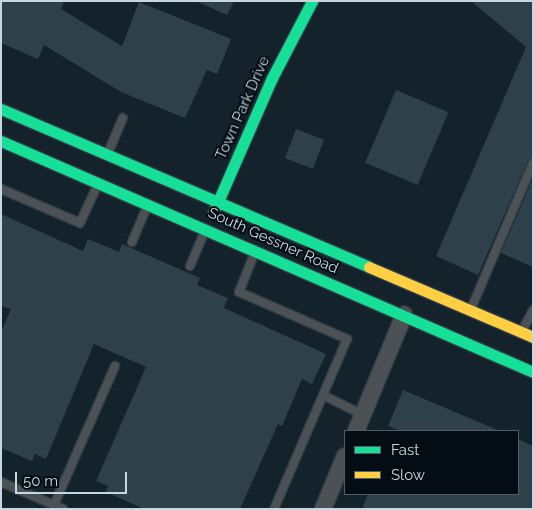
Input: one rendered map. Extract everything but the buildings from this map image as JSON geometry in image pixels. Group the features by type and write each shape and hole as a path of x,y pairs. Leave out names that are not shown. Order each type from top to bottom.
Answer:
{"main road":[{"name":"Town Park Drive","path":"206,228 272,78 312,1"},
{"name":"South Gessner Road","path":"1,110 533,337"},
{"name":"South Gessner Road","path":"1,141 256,250 410,311 533,372"},
{"path":"472,325 490,333 522,332"}],"street":[{"path":"356,430 410,311"},
{"path":"323,509 344,458"}],"lane":[{"path":"107,154 123,118"},
{"path":"470,311 533,163"},
{"path":"1,189 80,223 99,182"},
{"path":"132,242 148,204"},
{"path":"190,266 206,228"},
{"path":"256,250 239,292 347,339 274,509"},
{"path":"522,332 533,310"},
{"path":"54,505 115,366"},
{"path":"323,395 363,415"},
{"path":"1,482 63,509"}],"traffic: fast":[{"path":"213,213 272,78 312,1"},
{"path":"1,109 369,267"},
{"path":"1,141 533,372"}],"traffic: slow":[{"path":"369,267 533,337"}]}
